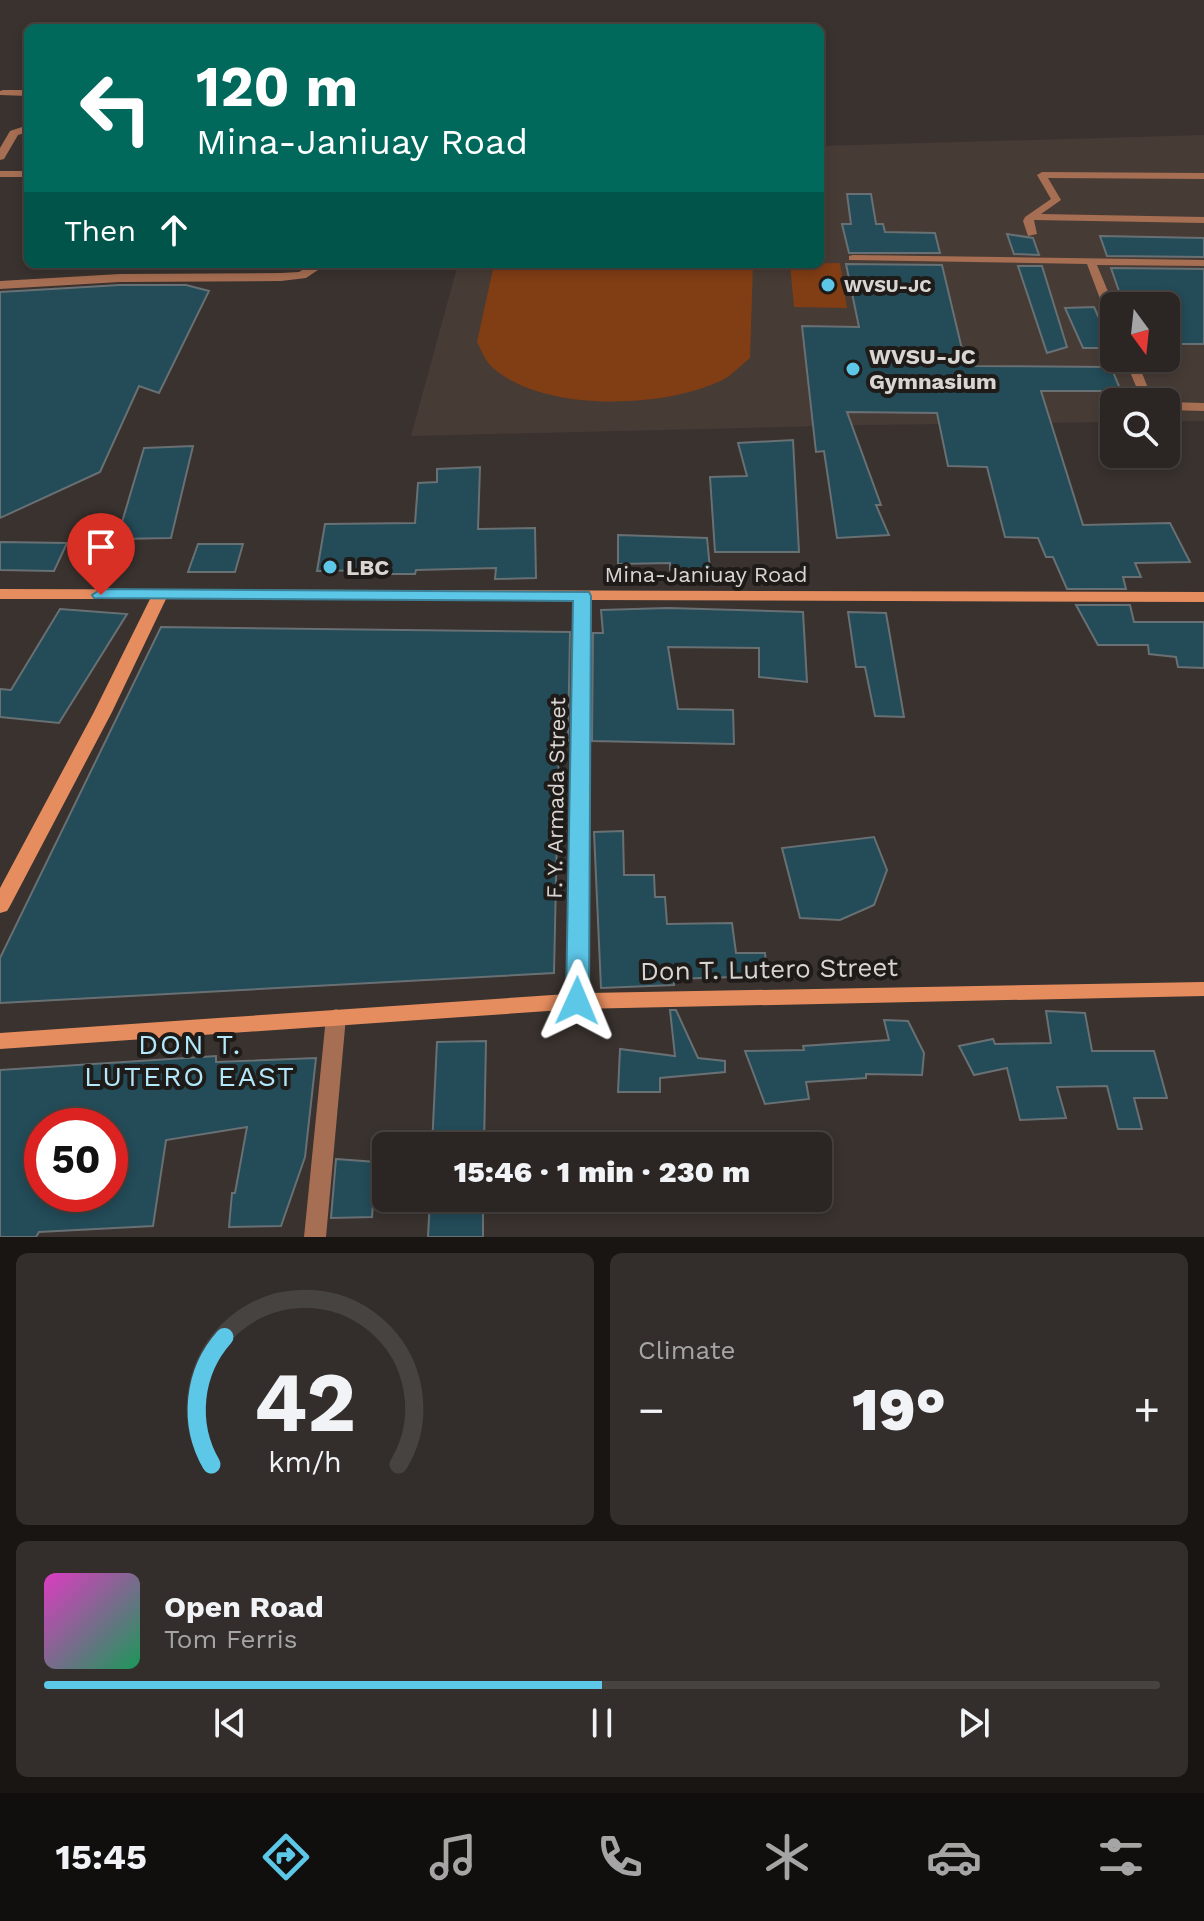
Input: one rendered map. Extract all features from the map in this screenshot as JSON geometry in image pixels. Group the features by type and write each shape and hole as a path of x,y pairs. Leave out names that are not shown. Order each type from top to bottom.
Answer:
{"main road":[{"name":"Mina-Janiuay Road","path":"0,594 1204,597"},
{"path":"0,906 103,712 160,595"},
{"name":"F. Y. Armada Street","path":"577,1001 582,596"},
{"name":"Don T. Lutero Street","path":"0,1041 577,1001 1204,989"}],"street":[{"path":"3,93 24,93"},
{"path":"0,157 14,133 24,129"},
{"path":"0,174 24,174"},
{"path":"0,285 120,278 281,277 302,275 314,268"},
{"path":"315,1237 336,1017"}],"lane":[{"path":"1032,234 1028,221 1030,217 1056,200 1042,175 1204,176"},
{"path":"1030,217 1204,220"},
{"path":"853,258 1039,256 1204,263"},
{"path":"1090,260 1103,292"},
{"path":"1180,406 1204,407"}],"shaded area":[{"name":"WVSU-JC","path":"1204,135 1204,421 1180,421 1180,388 1100,388 1100,422 411,436 457,268 824,268 824,146"},
{"path":"824,263 840,263 847,308 794,307 790,268 824,268"},
{"path":"493,268 753,268 750,358 726,378 702,388 639,400 570,399 538,392 511,380 489,364 477,342"}],"building":[{"path":"847,194 871,194 876,224 883,224 885,232 935,233 940,253 849,253 842,224 851,224"},
{"path":"1007,234 1033,238 1039,255 1014,254"},
{"path":"1100,236 1204,238 1204,257 1107,256"},
{"path":"846,264 942,265 966,366 1100,367 1100,372 1113,372 1120,388 1041,391 1083,525 1170,523 1190,562 1135,563 1141,577 1123,577 1126,589 1067,589 1053,557 1046,557 1038,538 1005,537 987,467 948,466 937,413 847,412 881,505 876,505 889,535 837,538 824,451 816,452 802,326 859,327"},
{"path":"1018,266 1042,266 1067,347 1047,353"},
{"path":"1111,268 1204,269 1204,344 1180,344 1180,292 1119,292"},
{"path":"120,285 186,285 209,291 159,393 139,386 100,472 0,518 0,292"},
{"path":"1094,307 1100,321 1100,348 1083,348 1065,308"},
{"path":"793,440 799,552 715,552 710,477 747,476 738,443"},
{"path":"193,446 171,538 117,539 144,448"},
{"path":"480,467 478,529 535,528 536,578 495,579 496,568 416,570 415,574 382,574 383,570 317,571 325,524 415,523 418,483 437,482 437,469"},
{"path":"618,535 707,538 710,569 670,570 670,563 618,564"},
{"path":"0,542 67,543 54,571 0,570"},
{"path":"198,544 243,544 235,572 188,572"},
{"path":"1076,605 1130,605 1134,622 1204,622 1204,668 1178,667 1176,657 1149,654 1148,645 1098,645"},
{"path":"668,608 803,612 807,682 759,677 759,648 668,647 678,709 733,710 734,744 592,741 593,633 603,633 601,610"},
{"path":"60,609 127,614 59,723 0,717 0,689 11,690"},
{"path":"848,612 886,613 904,717 875,716 865,667 856,667"},
{"path":"161,627 570,632 568,741 559,741 554,973 0,1003 0,958"},
{"path":"623,831 624,875 654,875 655,897 665,897 667,924 732,923 736,953 765,953 767,976 674,979 674,985 601,988 594,832"},
{"path":"874,837 887,870 874,905 840,920 800,918 782,848"},
{"path":"670,1010 676,1010 698,1058 725,1061 725,1072 660,1078 660,1092 618,1092 620,1049 675,1056"},
{"path":"1046,1011 1085,1013 1092,1051 1154,1051 1167,1098 1134,1098 1142,1129 1118,1129 1107,1086 1057,1087 1066,1118 1020,1120 1007,1068 974,1075 959,1046 993,1039 995,1044 1051,1043"},
{"path":"884,1020 908,1021 924,1053 922,1075 866,1074 866,1078 806,1082 809,1099 765,1104 745,1051 804,1050 803,1046 889,1040"},
{"path":"486,1041 484,1132 433,1132 437,1042"},
{"path":"216,1056 216,1062 316,1058 305,1157 281,1226 229,1227 232,1193 235,1193 247,1127 166,1140 153,1226 39,1232 36,1237 0,1237 0,1070"},
{"path":"336,1159 372,1162 372,1217 331,1218"},
{"path":"429,1212 483,1212 483,1237 428,1237"}],"place":[{"name":"WVSU-JC","path":"828,285"},
{"name":"WVSU-JC Gymnasium","path":"853,369"},
{"name":"LBC","path":"330,567"}],"district":[{"name":"DON T. LUTERO EAST","path":"190,1060"}],"route":[{"path":"101,595 582,596 577,1001"}]}
